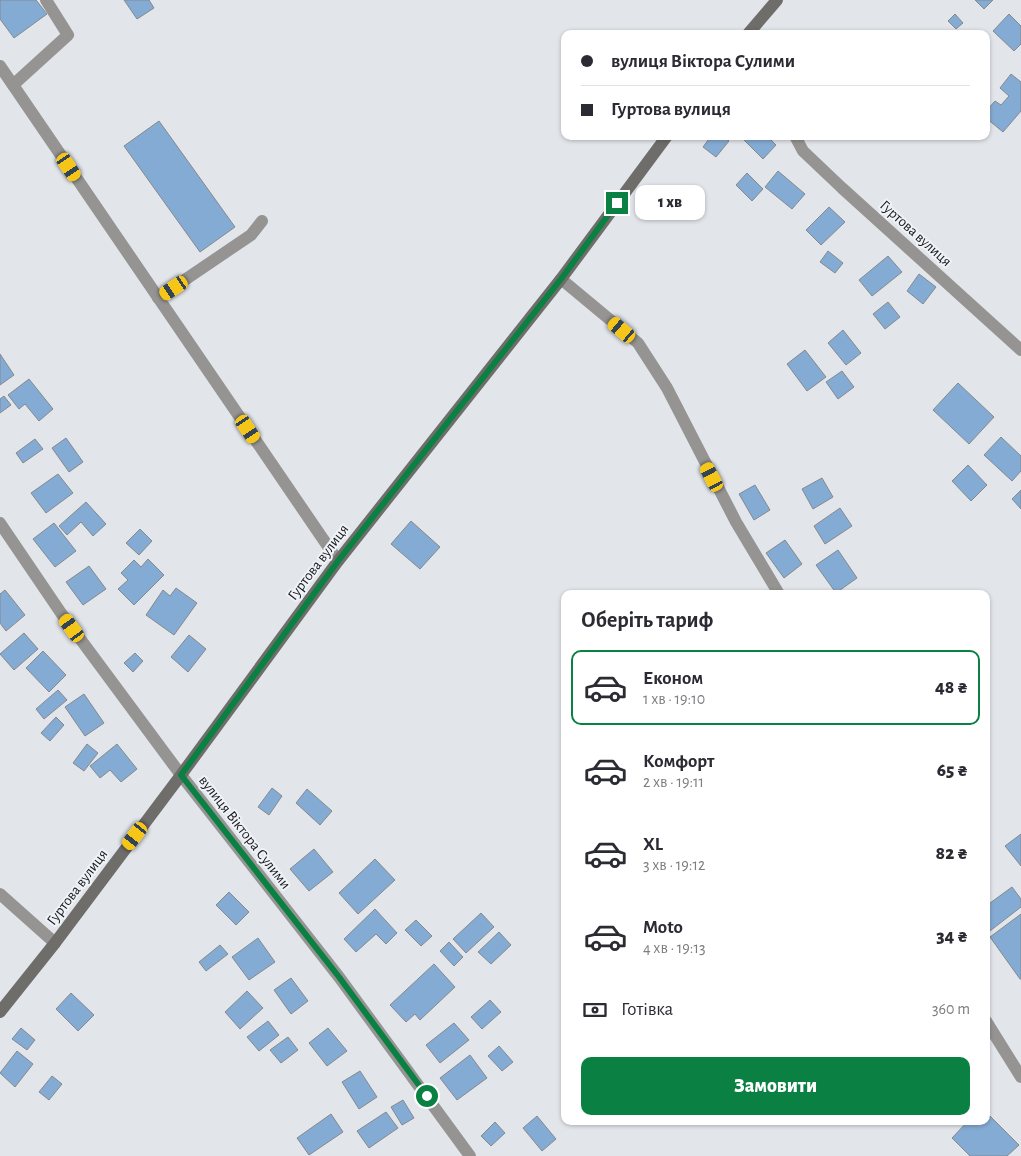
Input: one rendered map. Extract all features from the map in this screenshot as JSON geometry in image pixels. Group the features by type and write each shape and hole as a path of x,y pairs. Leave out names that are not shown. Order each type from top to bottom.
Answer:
{"street":[{"path":"13,85 68,35 46,0"},
{"path":"751,30 777,0"},
{"path":"0,66 338,561"},
{"name":"Гуртова вулиця","path":"0,1012 55,943 181,775 338,561 561,279 664,140"},
{"name":"Гуртова вулиця","path":"797,140 803,151 842,188 1021,350"},
{"path":"158,298 251,235 262,221"},
{"path":"561,279 638,343 667,388 736,522 777,590"},
{"name":"вулиця Віктора Сулими","path":"0,523 61,613 181,775 339,977 470,1156"},
{"path":"0,894 55,943"},
{"path":"990,1028 1021,1078"}],"building":[{"path":"0,0 36,0 47,14 14,38 0,19"},
{"path":"124,0 149,0 154,8 137,19"},
{"path":"975,0 993,0 984,9"},
{"path":"955,14 963,23 956,29 948,21"},
{"path":"1009,14 1021,26 1021,44 1014,51 993,31"},
{"path":"1011,74 1021,82 1021,111 1003,132 990,121 990,107 995,101 1001,105 1009,96 1000,88"},
{"path":"159,121 235,227 200,252 124,146"},
{"path":"708,140 729,141 716,157 703,147"},
{"path":"744,140 771,140 776,145 763,159"},
{"path":"778,171 805,194 792,209 765,187"},
{"path":"747,173 763,189 752,201 736,185"},
{"path":"829,207 845,222 821,245 806,230"},
{"path":"828,251 843,263 835,273 820,262"},
{"path":"888,256 902,272 872,296 859,280"},
{"path":"919,274 936,287 923,304 907,291"},
{"path":"888,302 900,317 885,329 873,314"},
{"path":"843,330 861,353 846,365 828,343"},
{"path":"805,350 826,377 807,391 787,364"},
{"path":"0,354 14,375 0,385"},
{"path":"842,371 854,387 838,399 826,382"},
{"path":"29,379 53,409 39,421 25,404 19,409 8,395"},
{"path":"958,383 994,417 969,444 933,410"},
{"path":"4,396 11,405 0,413 0,399"},
{"path":"1001,437 1021,456 1021,471 1012,481 984,455"},
{"path":"66,438 83,462 69,472 52,448"},
{"path":"35,439 43,449 23,463 16,453"},
{"path":"968,465 987,485 971,501 952,481"},
{"path":"58,474 73,493 46,513 31,493"},
{"path":"822,478 833,497 813,509 802,489"},
{"path":"755,485 770,510 754,520 739,494"},
{"path":"1021,490 1021,509 1012,499"},
{"path":"86,502 106,524 93,536 81,522 67,535 59,526"},
{"path":"840,508 852,526 825,544 814,526"},
{"path":"411,521 440,547 420,569 391,544"},
{"path":"54,523 76,551 55,567 33,539"},
{"path":"140,529 152,541 139,555 126,543"},
{"path":"785,540 802,564 784,578 766,553"},
{"path":"838,550 857,578 840,590 834,590 816,565"},
{"path":"148,559 164,575 134,605 118,589 128,580 121,573 134,560 141,567"},
{"path":"89,566 106,589 83,605 66,582"},
{"path":"176,588 197,603 174,635 146,615 163,590 170,596"},
{"path":"5,590 25,615 6,631 0,623 0,594"},
{"path":"24,633 38,649 14,670 0,654"},
{"path":"189,635 206,649 188,672 171,657"},
{"path":"43,651 66,675 49,692 26,668"},
{"path":"135,653 143,661 133,672 124,663"},
{"path":"58,690 67,700 44,719 36,709"},
{"path":"84,694 104,723 85,736 65,707"},
{"path":"56,717 64,725 50,741 41,733"},
{"path":"87,744 98,753 84,771 73,763"},
{"path":"117,744 137,769 121,782 110,770 100,778 90,766"},
{"path":"272,788 282,796 269,815 258,807"},
{"path":"307,789 332,811 320,825 296,803"},
{"path":"1021,834 1021,866 1005,846"},
{"path":"314,849 333,872 309,891 290,869"},
{"path":"375,859 395,880 358,914 339,893"},
{"path":"1012,887 1021,899 1021,907 990,931 990,903"},
{"path":"229,892 249,912 236,925 216,905"},
{"path":"375,909 397,933 386,944 376,934 356,952 344,939"},
{"path":"481,913 494,927 466,953 453,939"},
{"path":"1021,914 1021,979 1020,979 990,937"},
{"path":"416,920 432,936 421,946 405,930"},
{"path":"499,932 511,945 491,964 478,952"},
{"path":"258,938 275,962 249,980 232,957"},
{"path":"449,942 463,957 454,966 440,951"},
{"path":"220,945 228,954 206,971 199,962"},
{"path":"434,964 455,987 420,1020 415,1014 406,1022 390,1005"},
{"path":"291,978 308,1001 291,1014 274,990"},
{"path":"247,991 263,1008 240,1029 225,1012"},
{"path":"71,993 94,1015 78,1031 56,1009"},
{"path":"490,1000 501,1012 482,1029 471,1017"},
{"path":"268,1021 279,1035 259,1051 247,1037"},
{"path":"454,1023 469,1040 440,1063 426,1045"},
{"path":"21,1028 35,1040 27,1050 12,1039"},
{"path":"328,1028 347,1051 327,1066 309,1043"},
{"path":"288,1037 298,1050 281,1063 270,1050"},
{"path":"499,1046 513,1062 502,1071 488,1056"},
{"path":"17,1051 33,1064 15,1087 0,1073"},
{"path":"470,1055 487,1078 457,1100 440,1078"},
{"path":"360,1071 377,1097 359,1109 342,1082"},
{"path":"52,1076 62,1084 49,1100 39,1092"},
{"path":"403,1100 414,1118 402,1125 391,1107"},
{"path":"386,1112 398,1128 369,1148 357,1131"},
{"path":"331,1114 343,1132 309,1155 297,1138"},
{"path":"537,1116 556,1139 542,1151 523,1128"},
{"path":"990,1116 1019,1145 1007,1156 970,1156 952,1138 964,1125 990,1125"},
{"path":"495,1122 505,1133 491,1146 481,1136"}],"route":[{"path":"427,1096 339,977 181,775 338,561 561,279 617,203"}]}
